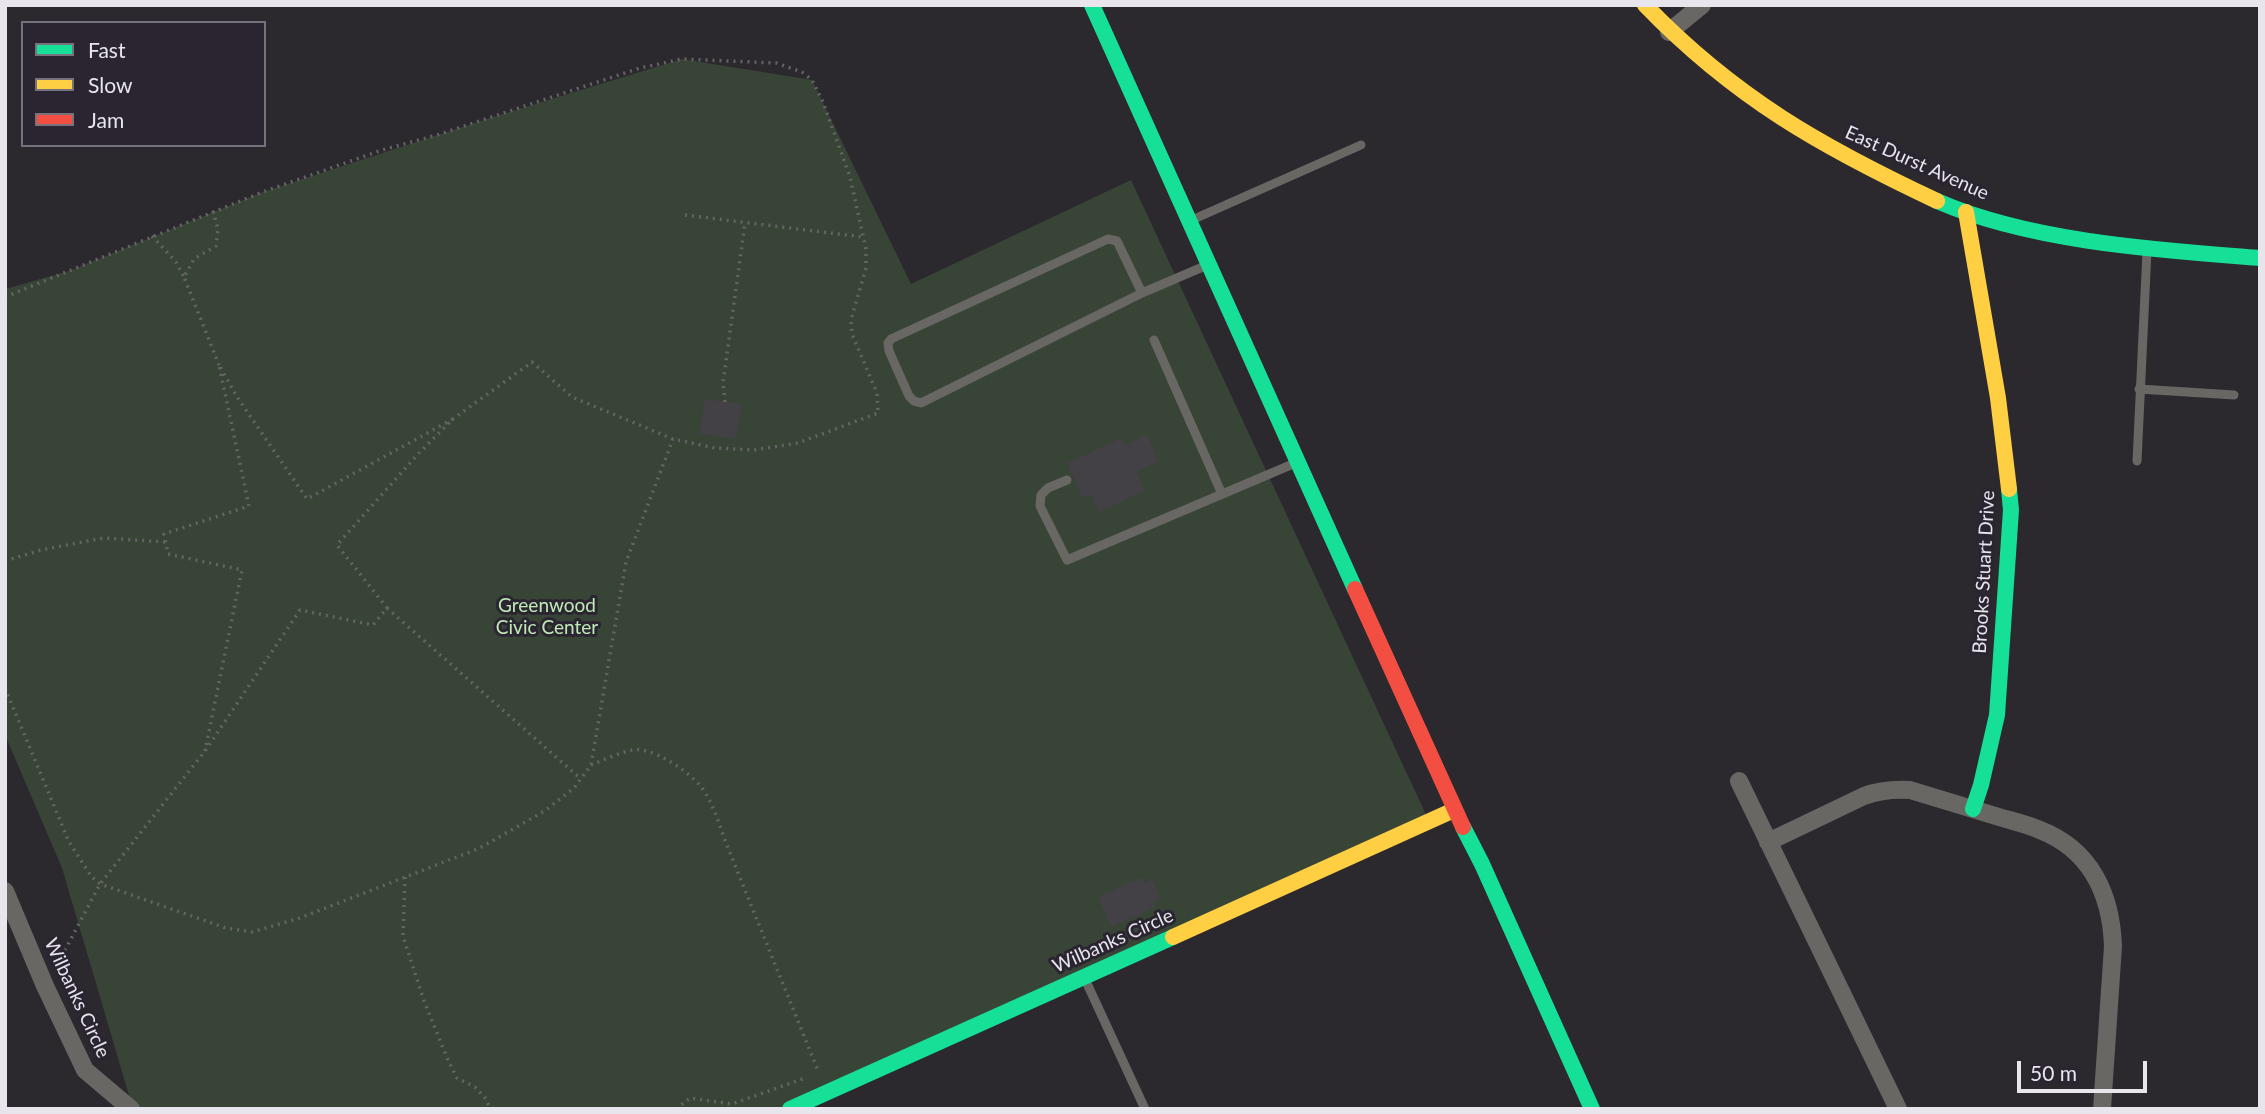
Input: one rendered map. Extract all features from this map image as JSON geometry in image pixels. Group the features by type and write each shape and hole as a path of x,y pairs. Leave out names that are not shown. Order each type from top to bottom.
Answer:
{"main road":[{"path":"1092,5 1454,810 1482,864 1592,1109"},
{"name":"East Durst Avenue","path":"1645,5 1669,32 1739,89 1805,134 1878,173 1966,212 2058,235 2147,250 2260,258"},
{"name":"Brooks Stuart Drive","path":"1966,212 2009,477 2011,510 1997,715 1973,809"},
{"name":"Wilbanks Circle","path":"799,1107 1454,810"}],"street":[{"path":"1669,32 1702,5"},
{"path":"1739,781 1898,1109"},
{"path":"1768,842 1864,796 1881,790 1910,790 2040,830 2072,848 2098,879 2112,922 2113,946 2102,1109"},
{"name":"Wilbanks Circle","path":"5,891 85,1070 131,1109"}],"lane":[{"path":"1189,221 1361,145"},
{"path":"1142,293 1123,249 1117,241 1108,239 891,339 888,343 889,351 909,397 921,403 1142,293 1209,264"},
{"path":"2137,461 2147,250"},
{"path":"1154,340 1222,494"},
{"path":"2139,389 2234,395"},
{"path":"1067,480 1048,488 1041,495 1040,506 1067,561 1297,462"},
{"path":"1084,977 1145,1109"}],"path":[{"path":"5,297 152,236 213,211 382,150 437,135 640,68 682,59 776,63 802,72 812,80 823,102 850,177 866,250 866,268 851,320 852,334 877,393 878,413 798,443 754,450 715,448 673,439 572,397 533,362 453,419 307,499 237,397 219,365 184,277 176,262 152,236"},
{"path":"184,277 194,259 216,246 218,229 213,211"},
{"path":"685,215 863,237"},
{"path":"725,402 723,383 746,223"},
{"path":"205,751 242,570 168,554 164,534 249,506 219,365"},
{"path":"453,419 337,545 387,608 581,779"},
{"path":"5,688 69,842 91,876 100,884 226,928 252,932 300,918 480,848 546,810 574,788 591,765 626,562 673,439"},
{"path":"5,561 40,550 104,538 166,542"},
{"path":"46,986 100,884 205,751 300,610 373,625 387,608"},
{"path":"591,765 634,750 653,752 701,786 716,814 820,1072 732,1104 690,1098 676,1109"},
{"path":"405,877 403,936 424,1001 457,1078 475,1087 486,1099 490,1109"}],"green space":[{"name":"Greenwood Civic Center","path":"682,59 812,80 911,284 1131,180 1429,821 790,1109 133,1109 62,868 5,735 5,289 69,271 260,193"}],"building":[{"path":"705,399 741,404 736,439 700,434"},
{"path":"1147,435 1159,461 1136,472 1145,491 1099,512 1091,494 1083,498 1067,463 1122,438 1125,445"},
{"path":"1142,877 1145,883 1152,879 1161,899 1153,902 1155,907 1111,927 1098,897"}],"traffic: fast":[{"path":"1092,5 1355,589"},
{"path":"1937,201 1974,215 2054,235 2138,247 2260,258"},
{"path":"1973,809 1997,715 2011,510 2009,489"},
{"path":"1463,827 1592,1109"},
{"path":"790,1109 1173,937"}],"traffic: slow":[{"path":"1645,5 1712,67 1782,118 1856,161 1937,201"},
{"path":"1966,212 1998,398 2009,489"},
{"path":"1173,937 1454,810"}],"traffic: jam":[{"path":"1355,589 1463,827"}]}
